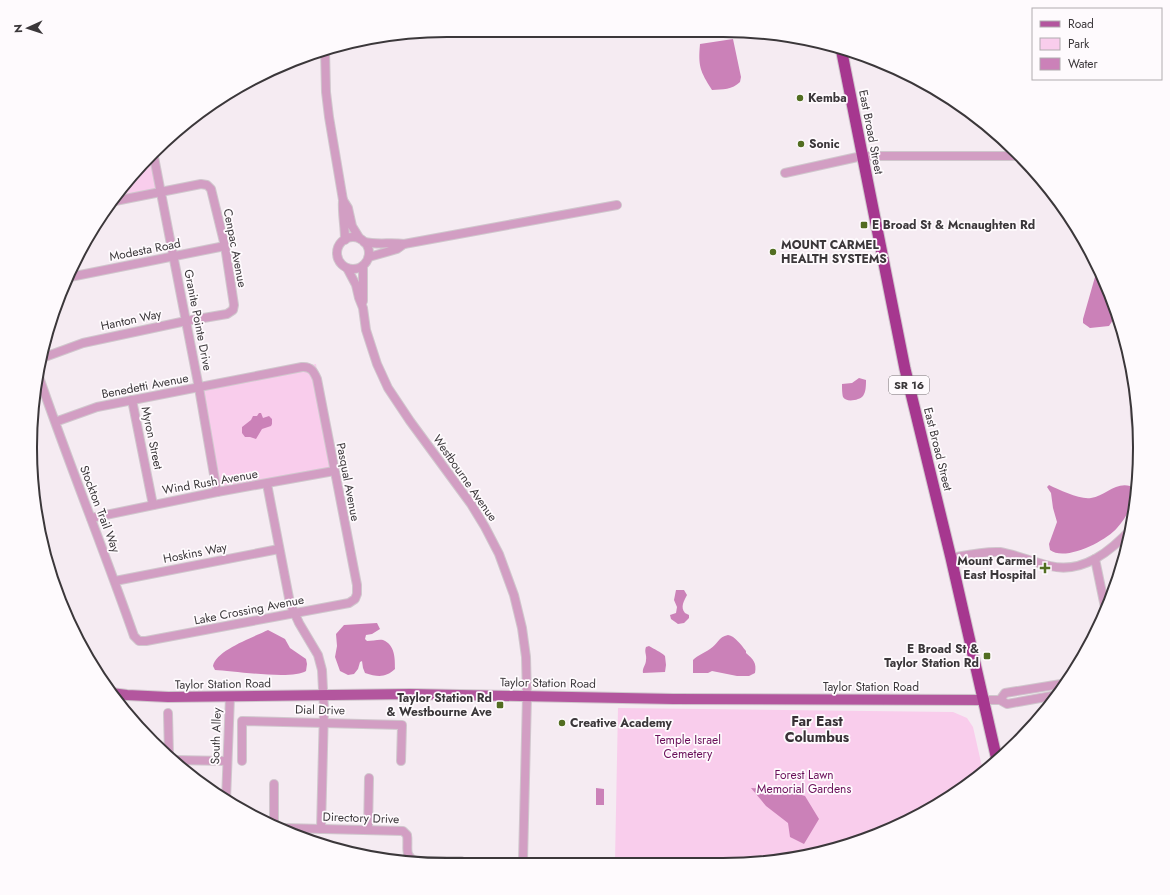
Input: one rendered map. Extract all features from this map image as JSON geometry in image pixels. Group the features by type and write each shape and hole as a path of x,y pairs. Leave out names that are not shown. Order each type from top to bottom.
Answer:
{"highway":[{"name":"East Broad Street","path":"842,55 904,369 951,558 996,754"}],"main road":[{"name":"Taylor Station Road","path":"120,694 155,697 410,694 684,699 984,700"}],"street":[{"path":"325,56 326,92 343,200 342,210 345,227 345,240"},
{"path":"785,173 862,156 1012,156"},
{"name":"Granite Pointe Drive","path":"155,160 199,388 217,492"},
{"name":"Cenpac Avenue","path":"161,192 201,184 207,185 211,189 225,246 234,305 233,310 227,314"},
{"path":"121,200 161,192"},
{"path":"343,200 348,208 352,226 362,240 369,252 369,257 363,266 358,269 347,268 340,262 338,257 338,247 345,240 350,238 362,240 373,244 404,244 617,205"},
{"path":"369,257 397,249 404,244"},
{"name":"Modesta Road","path":"74,276 225,246"},
{"name":"Westbourne Avenue","path":"363,266 363,308 366,330 377,364 388,388 410,421 471,504 499,554 514,595 522,628 526,656 527,696 523,858"},
{"name":"Westbourne Avenue","path":"347,268 356,285 363,308"},
{"name":"Hanton Way","path":"48,356 83,343 186,321 227,314"},
{"name":"Benedetti Avenue","path":"55,422 97,407 302,367 312,370"},
{"name":"Pasqual Avenue","path":"312,370 317,379 357,585 357,594 355,599"},
{"name":"Stockton Trail Way","path":"42,386 134,636 139,641 146,641"},
{"name":"Myron Street","path":"132,400 154,505"},
{"name":"Wind Rush Avenue","path":"91,518 217,492 334,471"},
{"path":"267,484 290,603 294,614 318,655 322,670 323,722 321,829"},
{"path":"951,558 986,552 998,552 1022,557 1051,566 1063,567 1080,565 1095,559 1113,547 1123,537"},
{"name":"Hoskins Way","path":"115,581 280,549"},
{"path":"1095,559 1104,600"},
{"name":"Lake Crossing Avenue","path":"146,641 349,603 355,599"},
{"path":"1000,700 1005,693 1057,685"},
{"name":"South Alley","path":"226,793 230,697"},
{"path":"984,700 1000,700 1007,704 1048,697"},
{"path":"168,713 169,749"},
{"name":"Dial Drive","path":"242,761 242,721 402,725 401,760"},
{"path":"182,760 227,761"},
{"path":"368,830 369,778"},
{"path":"274,784 274,820"},
{"name":"Directory Drive","path":"294,828 406,832 408,837 408,856"}],"green space":[{"path":"154,160 161,192 121,200"},
{"path":"316,364 334,471 217,492 199,388"},
{"name":"Forest Lawn Memorial Gardens","path":"618,708 953,712 967,718 973,727 982,765 951,789 928,803 880,827 829,844 776,854 722,858 615,858"}],"water":[{"path":"733,39 741,77 740,82 731,88 712,90 701,68 699,58 700,44"},
{"path":"1095,277 1102,290 1113,321 1109,326 1090,328 1083,323 1083,319"},
{"path":"859,378 866,380 863,396 859,399 853,400 845,399 843,397 842,384 852,383"},
{"path":"261,413 263,418 269,416 272,419 271,426 262,429 256,439 245,437 242,433 242,427 251,420 253,416 257,416"},
{"path":"1049,485 1081,498 1091,498 1120,486 1130,486 1127,514 1121,524 1104,539 1075,552 1057,553 1050,550 1049,544 1057,522 1051,493 1047,487"},
{"path":"676,590 684,590 687,595 683,608 685,613 689,615 689,618 684,623 678,624 671,619 670,615 676,613 677,607 674,600"},
{"path":"377,623 380,629 372,634 366,635 365,639 367,641 383,640 390,645 394,652 395,669 388,674 381,676 365,673 362,661 354,674 348,675 340,671 335,657 337,646 336,634 344,625"},
{"path":"268,630 285,639 290,648 306,659 306,671 299,674 276,675 215,670 213,666 216,660 228,649"},
{"path":"728,635 738,641 752,659 755,664 755,673 749,676 737,676 712,671 708,673 693,673 693,660 713,647 722,637"},
{"path":"649,646 665,656 665,672 643,673 646,658 645,649"},
{"path":"596,788 604,789 604,805 596,805"},
{"path":"751,788 789,791 805,796 819,819 804,844 790,837 788,823 766,806"}],"place":[{"name":"Kemba","path":"800,98"},
{"name":"Sonic","path":"801,144"},
{"name":"E Broad St & Mcnaughten Rd","path":"864,225"},
{"name":"MOUNT CARMEL HEALTH SYSTEMS","path":"773,252"},
{"name":"Mount Carmel East Hospital","path":"1045,568"},
{"name":"E Broad St & Taylor Station Rd","path":"987,656"},
{"name":"Taylor Station Rd & Westbourne Ave","path":"500,705"},
{"name":"Creative Academy","path":"562,723"}],"district":[{"name":"Far East Columbus","path":"817,730"}],"park label":[{"name":"Temple Israel Cemetery","path":"688,747"}]}
